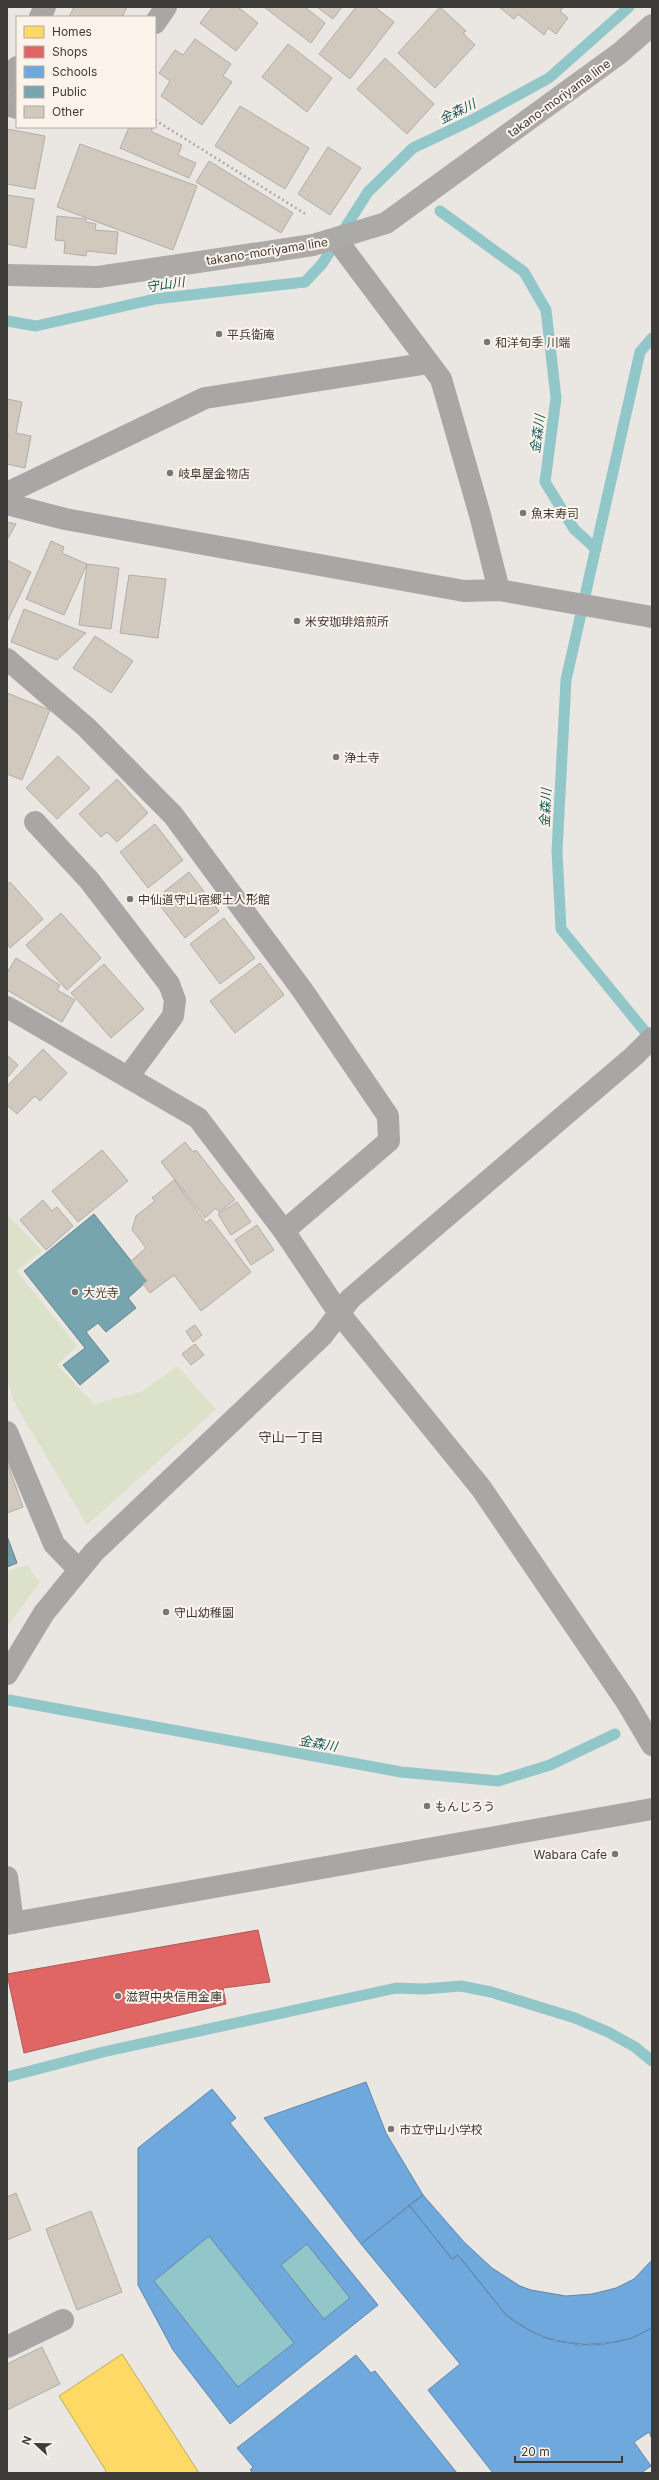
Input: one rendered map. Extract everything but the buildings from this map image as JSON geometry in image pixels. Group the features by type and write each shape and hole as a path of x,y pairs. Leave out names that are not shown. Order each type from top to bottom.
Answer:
{"main road":[{"name":"takano-moriyama line","path":"7,275 98,277 313,245 386,223 460,172 620,53 652,25"}],"street":[{"path":"40,16 45,7"},
{"path":"156,21 166,7"},
{"path":"7,89 16,69"},
{"path":"336,239 441,379 480,515 499,590"},
{"path":"7,493 205,398 429,363"},
{"path":"7,504 65,519 464,591 499,590 652,617"},
{"path":"7,659 86,727 173,815 303,991 388,1116 389,1142 284,1231"},
{"path":"35,822 89,880 169,984 175,1000 173,1016 128,1077"},
{"path":"7,1007 198,1118 284,1231 339,1313 481,1488 626,1701 652,1745"},
{"path":"7,1674 44,1612 94,1552 322,1336 350,1299 634,1056 652,1038"},
{"path":"7,1432 54,1544 79,1570"},
{"path":"7,1877 10,1924 652,1809"},
{"path":"7,2347 63,2320"}],"path":[{"path":"156,121 318,222 336,239"}],"green space":[{"path":"7,1214 42,1251 17,1271 77,1346 57,1365 94,1404 143,1391 177,1366 216,1409 87,1525 13,1400 7,1378"},
{"path":"27,1565 40,1582 7,1627 7,1571"}],"water":[{"path":"209,2236 294,2343 238,2387 154,2281"},
{"path":"307,2244 350,2298 324,2319 281,2265"}],"waterway":[{"name":"金森川","path":"7,321 36,326 155,299 305,282 322,264 368,192 413,148 472,120 549,78 629,7"},
{"name":"金森川","path":"440,211 524,272 546,310 556,398 545,482 574,529 596,549"},
{"name":"金森川","path":"652,338 640,352 566,680 557,851 561,929 652,1040"},
{"name":"金森川","path":"9,1700 401,1772 498,1781 550,1765 615,1734"},
{"path":"7,2077 103,2052 396,1988 424,1989 461,1986 491,1992 575,2018 608,2032 635,2047 652,2061"}],"place":[{"name":"平兵衛庵","path":"219,334"},
{"name":"和洋旬季 川端","path":"487,342"},
{"name":"岐阜屋金物店","path":"170,473"},
{"name":"魚末寿司","path":"523,513"},
{"name":"米安珈琲焙煎所","path":"297,621"},
{"name":"浄土寺","path":"336,757"},
{"name":"中仙道守山宿郷土人形館","path":"130,899"},
{"name":"大光寺","path":"75,1292"},
{"name":"守山幼稚園","path":"166,1612"},
{"name":"もんじろう","path":"427,1806"},
{"name":"Wabara Cafe","path":"615,1854"},
{"name":"滋賀中央信用金庫","path":"118,1996"},
{"name":"市立守山小学校","path":"391,2129"}],"district":[{"name":"守山一丁目","path":"291,1437"}],"water label":[{"name":"守山川","path":"165,284"}]}
